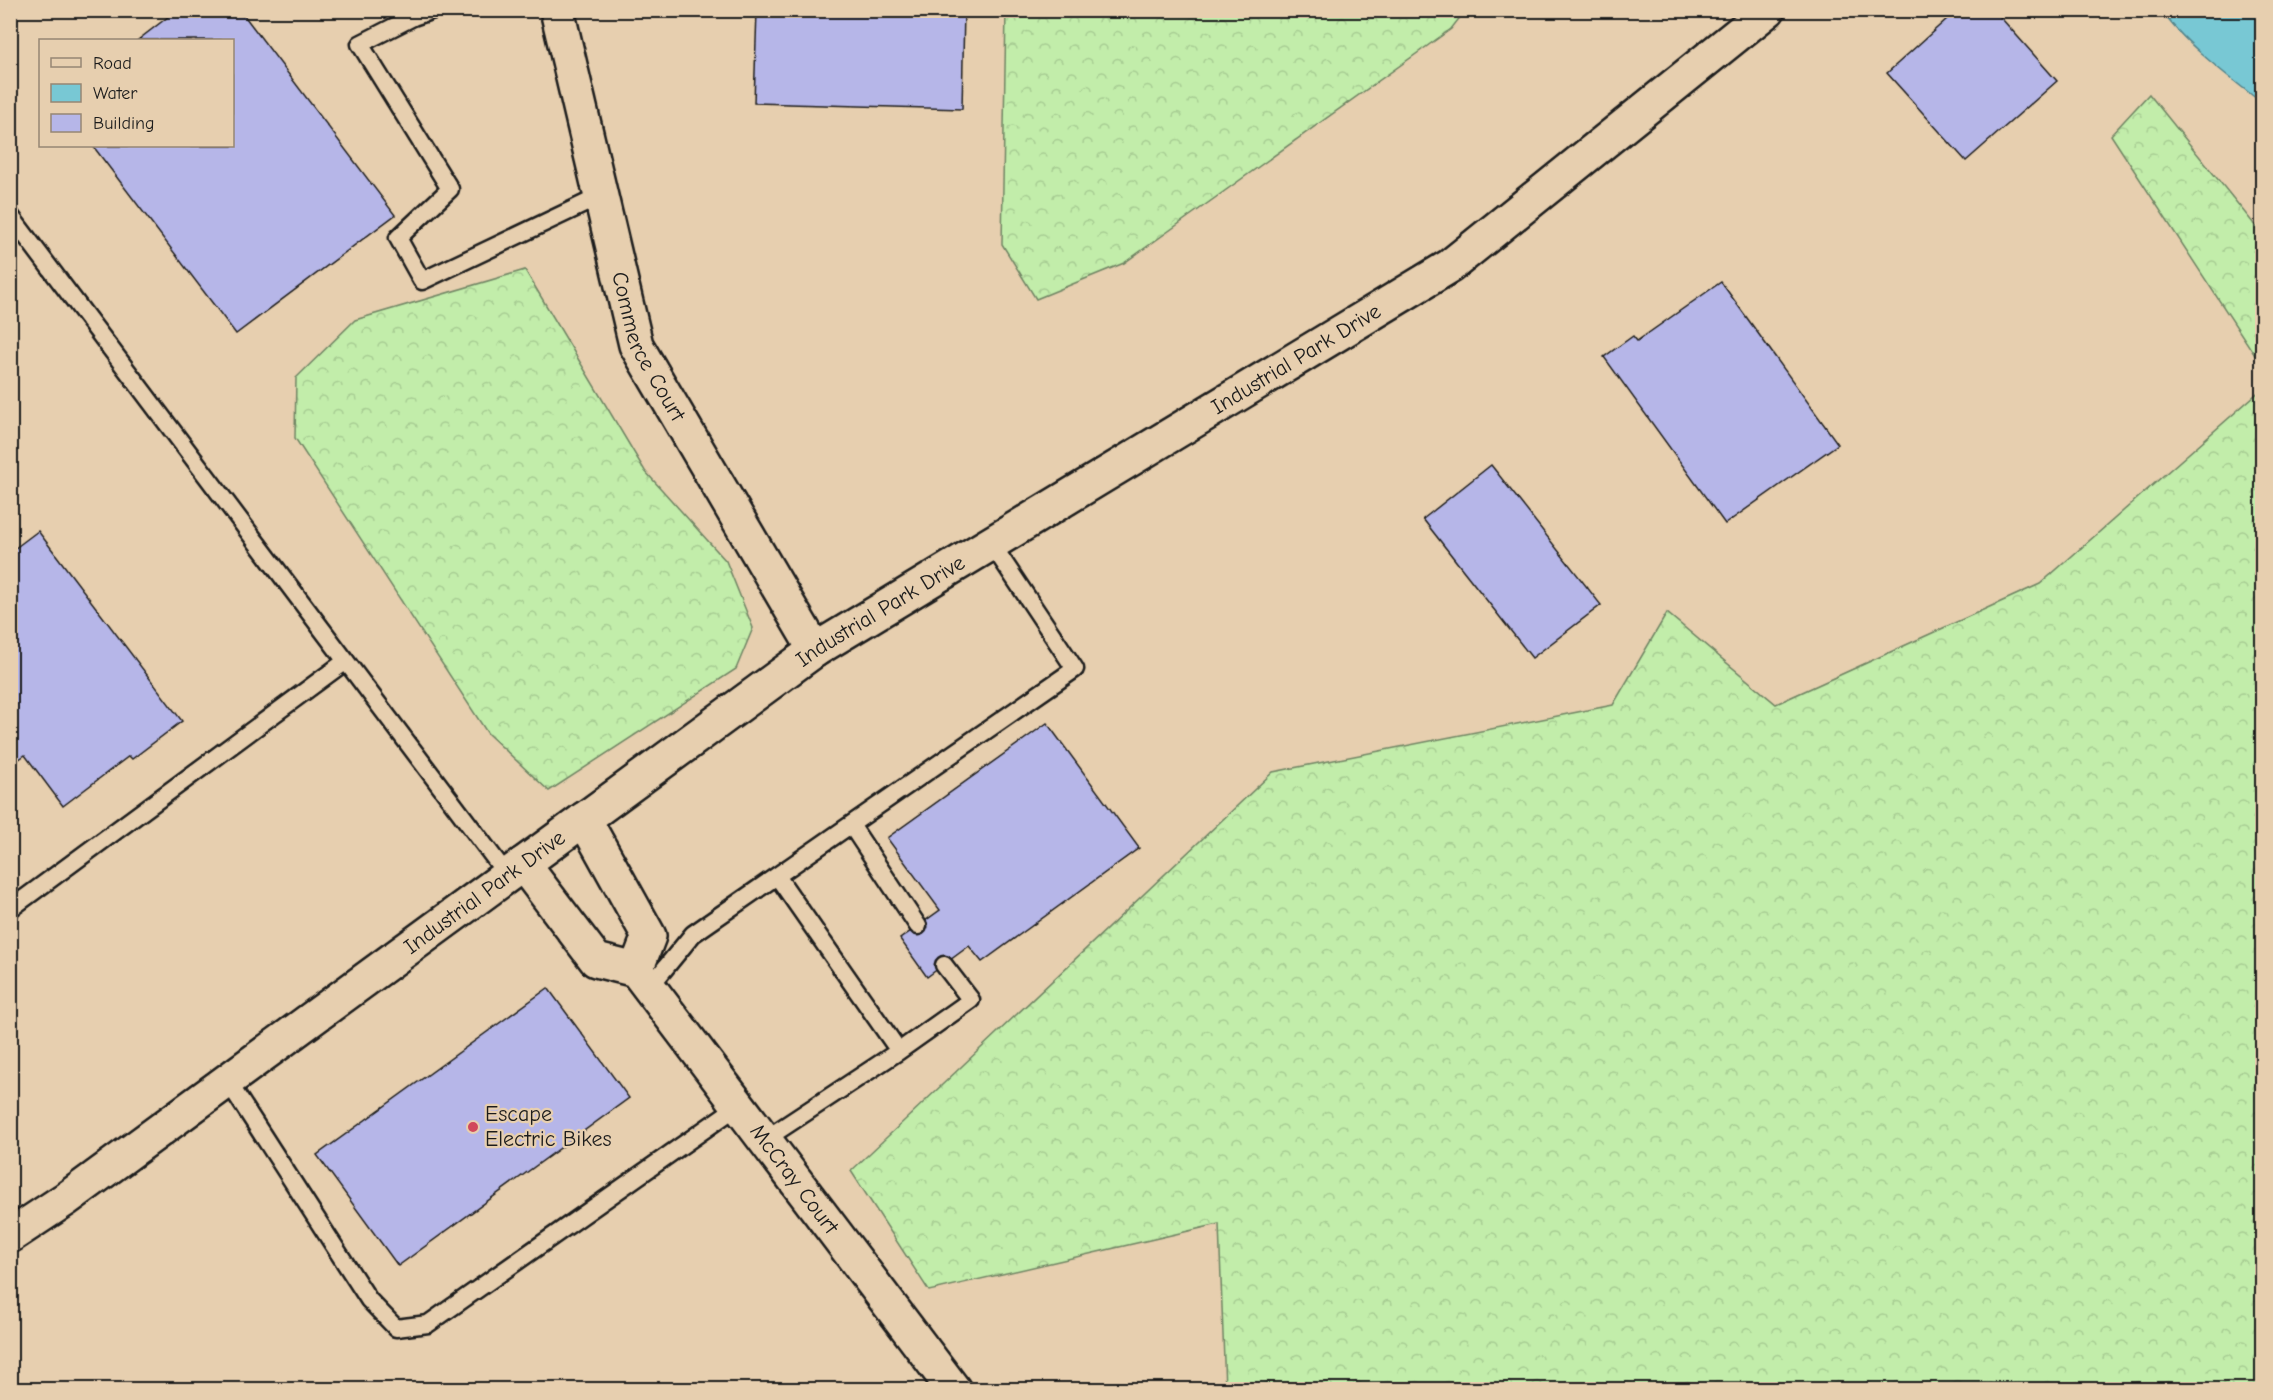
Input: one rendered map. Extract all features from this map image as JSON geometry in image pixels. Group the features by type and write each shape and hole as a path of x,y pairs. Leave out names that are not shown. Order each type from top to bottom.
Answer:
{"street":[{"name":"Commerce Court","path":"556,10 636,345 814,650"},
{"name":"Industrial Park Drive","path":"10,1236 66,1199 814,650 1450,266 1768,10"},
{"path":"515,870 596,960 642,979 649,936 584,819"},
{"name":"McCray Court","path":"642,979 954,1389"}],"lane":[{"path":"433,10 413,17 360,44 450,189 398,238 422,281 601,196"},
{"path":"10,215 346,661 515,870"},
{"path":"642,979 693,934 1075,669 991,543"},
{"path":"10,909 346,661"},
{"path":"851,825 918,926"},
{"path":"777,876 899,1051"},
{"path":"764,1140 899,1051 971,1000 944,965"},
{"path":"227,1080 369,1300 396,1328 428,1324 738,1106"}],"green space":[{"path":"1006,10 1465,11 1451,29 1124,263 1036,299 1002,244"},
{"path":"2149,94 2262,234 2262,366 2111,135"},
{"path":"525,270 645,471 726,561 753,628 736,669 549,791 488,734 295,438 296,378 355,320"},
{"path":"2262,389 2262,1389 1225,1389 1219,1224 929,1291 851,1171 1273,772 1613,705 1667,613 1776,704 2040,584"}],"water":[{"path":"2162,11 2262,11 2262,103 2195,48"}],"building":[{"path":"177,10 240,10 395,215 236,334 94,147 234,147 234,39 139,39"},
{"path":"757,10 964,10 962,109 754,103"},
{"path":"1957,10 1994,10 2057,81 1966,161 1887,73"},
{"path":"1721,282 1838,444 1725,524 1604,357 1633,336 1637,341"},
{"path":"1491,465 1601,605 1532,658 1423,519"},
{"path":"38,531 182,721 132,759 129,756 63,806 25,755 12,764 10,762 10,552"},
{"path":"1047,723 1139,848 982,962 969,946 927,977 900,939 940,910 887,838"},
{"name":"Escape Electric Bikes","path":"548,988 629,1098 398,1266 317,1155"}],"place":[{"name":"Escape Electric Bikes","path":"473,1127"}]}
